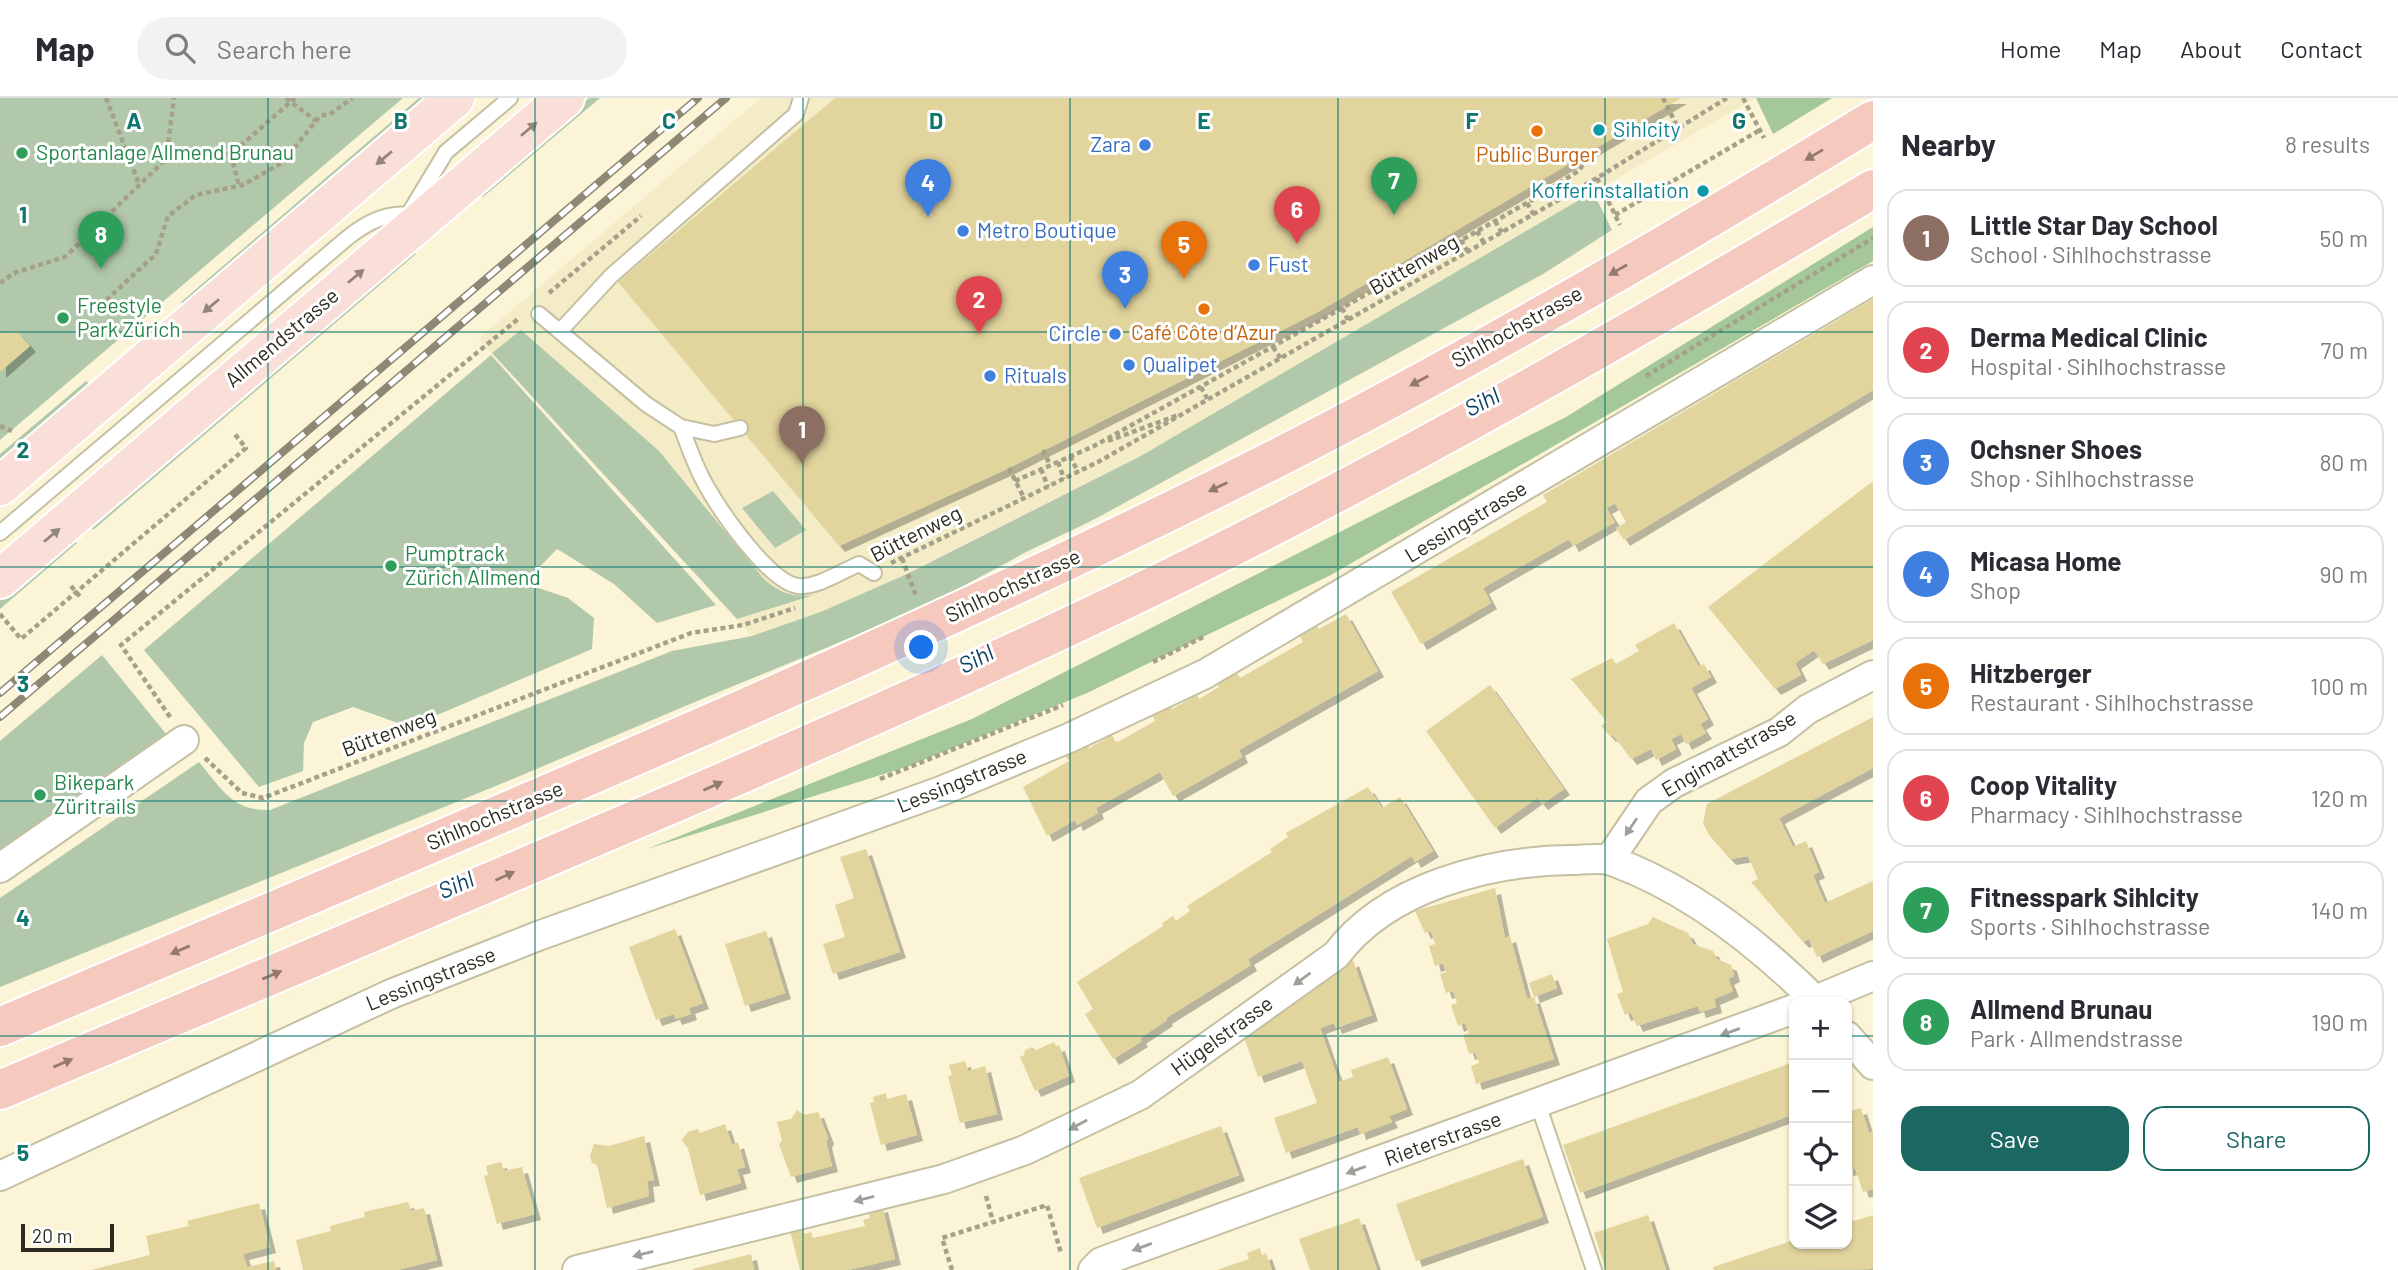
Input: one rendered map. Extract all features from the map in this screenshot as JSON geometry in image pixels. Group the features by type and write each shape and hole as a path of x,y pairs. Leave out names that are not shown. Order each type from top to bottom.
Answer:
{"highway":[{"name":"Sihlhochstrasse","path":"0,1027 698,730 1117,536 1286,453 1503,337 1873,120"},
{"path":"0,1090 491,882 1030,645 1207,560 1448,435 1623,338 1873,189"}],"main road":[{"path":"0,486 454,98"},
{"name":"Allmendstrasse","path":"0,579 565,98"}],"street":[{"name":"Lessingstrasse","path":"0,1176 391,994 538,936 941,791 1069,738 1205,674 1873,280"},
{"name":"Engimattstrasse","path":"1609,860 1649,801 1674,783 1779,732 1808,709 1873,676"},
{"path":"0,868 184,740"},
{"name":"Hügelstrasse","path":"577,1270 944,1179 1025,1150 1140,1095 1336,955 1352,934 1385,911 1437,884 1485,868 1530,861 1609,860 1703,907 1802,997"},
{"name":"Rieterstrasse","path":"1823,997 1873,976"},
{"name":"Rieterstrasse","path":"1093,1270 1101,1262 1789,1010"},
{"path":"1852,1042 1873,1065"}],"lane":[{"path":"0,533 346,239 376,221 395,214 408,215 446,152 510,98"},
{"path":"561,330 611,276 796,114 802,98"},
{"path":"533,312 561,330 646,404 681,427 714,434 740,428"},
{"path":"681,427 706,486 729,521 772,572 797,586 814,583 859,564 874,573"},
{"path":"1538,1104 1594,1270"}],"path":[{"path":"106,98 139,184"},
{"path":"166,159 174,98"},
{"path":"100,306 156,254 168,216 196,195 239,186 284,162 316,121 352,98"},
{"path":"1663,98 1679,130"},
{"name":"Büttenweg","path":"874,573 1078,472 1191,410 1534,215 1679,130 1727,98"},
{"path":"1743,98 1764,138"},
{"path":"0,283 14,273 65,257 166,159 231,154 291,99 316,121"},
{"path":"1615,215 1760,130"},
{"path":"231,154 239,186"},
{"path":"1094,446 1527,203 1580,170 1584,161"},
{"path":"1597,178 1620,225"},
{"path":"1527,203 1534,215"},
{"path":"548,293 644,214"},
{"path":"1495,221 1502,233"},
{"path":"1477,231 1485,243"},
{"path":"1461,240 1468,252"},
{"path":"1342,308 1348,320"},
{"name":"Büttenweg","path":"533,312 121,645 184,740 242,793 263,798 691,633 743,625 803,606"},
{"path":"1273,346 1281,359"},
{"path":"1201,387 1208,400"},
{"path":"1015,481 1094,446 1191,410"},
{"path":"0,614 21,639 246,449 233,432"},
{"path":"1042,450 1050,465"},
{"path":"1070,456 1078,472"},
{"path":"1058,462 1064,479"},
{"path":"1009,467 1024,498"},
{"path":"1041,469 1048,487"},
{"path":"902,558 917,598"},
{"path":"71,586 82,599"},
{"path":"951,1270 942,1238 1047,1205 1061,1253"}],"shaded area":[{"name":"Sihlcity","path":"761,98 1755,98 1139,457 907,574 823,611 752,636 478,339"}],"green space":[{"name":"Freestyle Park Zürich","path":"0,98 403,98 0,440"},
{"path":"419,98 430,98 185,307 181,302"},
{"path":"589,98 600,98 483,197 479,192"},
{"path":"1756,98 1832,98 1773,134"},
{"path":"1593,192 1612,230 1543,274 923,613 0,987 0,898 199,762 237,802 246,807 270,810 672,651 752,636 823,611 907,574 1139,457"},
{"path":"1873,227 1873,261 1331,575 1087,693 909,766 647,849 972,719 1566,417"},
{"path":"412,249 416,254 93,530 89,524"},
{"path":"521,330 659,451 764,579 787,593 814,595 737,619 492,353"},
{"name":"Pumptrack Zürich Allmend","path":"491,355 716,605 657,623 614,584 557,549 524,583 568,598 594,618 592,649 409,727 353,707 313,722 304,743 303,771 259,787 144,650"},
{"path":"86,381 91,386 0,464 0,454"},
{"path":"773,491 806,530 775,548 742,508"},
{"path":"73,538 77,543 0,609 0,600"},
{"name":"Bikepark Züritrails","path":"102,655 167,735 0,849 0,741"}],"pier":[{"path":"1860,98 1873,98 1873,220 1539,414 1261,562 978,698 608,861 246,1014 0,1127 0,996 921,609 1028,551 1165,486 1387,371 1580,263"}],"building":[{"name":"Sihlcity","path":"835,98 1681,98 1316,313 1009,468 839,546 618,282"},
{"path":"1873,299 1873,390 1624,540 1616,528 1626,522 1615,503 1606,508 1615,522 1573,546 1569,539 1483,588 1491,603 1421,644 1391,592 1547,502 1543,495"},
{"path":"17,331 30,346 0,372 0,333"},
{"path":"1873,481 1873,640 1823,664 1814,650 1795,663 1801,675 1775,689 1708,607"},
{"path":"1346,614 1378,671 1239,750 1242,757 1173,796 1160,772 1096,808 1098,813 1077,825 1075,820 1047,836 1023,787 1069,761 1065,755 1086,743 1089,748 1112,735 1116,743 1155,721 1151,713 1169,703 1172,709 1197,695 1199,699 1219,687 1216,682 1236,671 1240,678 1303,642 1298,632 1315,623 1319,629"},
{"path":"1674,623 1699,667 1704,664 1711,677 1691,688 1708,719 1700,724 1706,733 1686,744 1681,734 1671,739 1676,749 1656,760 1651,749 1631,759 1613,735 1610,736 1601,726 1607,722 1571,679 1612,658 1616,664 1639,651 1635,645"},
{"path":"1490,685 1564,789 1542,804 1537,798 1495,828 1426,731"},
{"path":"1873,717 1873,768 1779,818 1793,847 1806,841 1819,872 1813,875 1825,903 1873,881 1873,931 1817,957 1809,939 1803,942 1751,882 1758,879 1748,856 1730,859 1709,835 1703,823 1707,804"},
{"path":"1368,787 1382,808 1400,797 1433,851 1415,862 1412,856 1248,959 1251,965 1166,1018 1167,1020 1140,1038 1142,1041 1113,1059 1085,1014 1093,1009 1077,982 1163,926 1162,923 1173,916 1176,921 1190,911 1187,906 1272,852 1270,849 1288,837 1286,833"},
{"path":"866,849 900,952 833,974 823,944 845,937 835,905 854,898 840,857"},
{"path":"1495,888 1505,938 1510,936 1527,999 1534,997 1554,1059 1476,1084 1471,1066 1479,1063 1475,1052 1469,1054 1463,1035 1469,1033 1465,1023 1458,1026 1451,1005 1457,1003 1453,991 1446,993 1440,974 1446,972 1443,963 1435,966 1429,946 1435,944 1431,931 1425,933 1415,911"},
{"path":"1653,917 1688,933 1693,944 1713,951 1717,959 1731,965 1734,976 1728,979 1733,991 1714,999 1716,1007 1700,1012 1698,1006 1637,1026 1631,1013 1625,1015 1617,994 1623,992 1607,939 1648,924"},
{"path":"675,929 703,1003 689,1008 691,1014 676,1019 674,1014 656,1020 629,947"},
{"path":"766,931 785,993 745,1006 725,944"},
{"path":"1353,960 1372,1015 1336,1028 1334,1023 1320,1028 1339,1082 1353,1077 1351,1070 1388,1057 1407,1109 1389,1116 1392,1122 1360,1134 1358,1127 1286,1153 1274,1118 1317,1103 1302,1061 1258,1077 1243,1034"},
{"path":"1552,974 1557,988 1534,997 1529,983"},
{"path":"1054,1042 1056,1046 1059,1045 1069,1076 1035,1091 1020,1057 1025,1050 1032,1047 1036,1050"},
{"path":"965,1061 968,1071 985,1066 997,1114 960,1123 948,1076 952,1075 949,1065"},
{"path":"1789,1064 1789,1116 1580,1193 1563,1145"},
{"path":"886,1093 887,1099 906,1094 917,1135 881,1145 870,1103 874,1102 873,1097"},
{"path":"1861,1108 1869,1133 1873,1131 1873,1189 1863,1192 1855,1168 1852,1169 1852,1111"},
{"path":"797,1110 804,1115 818,1112 828,1138 826,1142 832,1166 791,1177 779,1144 782,1141 777,1122 791,1119"},
{"path":"725,1124 732,1145 738,1142 745,1167 737,1169 741,1183 700,1195 688,1149 682,1140 688,1132 698,1129 700,1133"},
{"path":"1221,1126 1239,1175 1097,1228 1079,1178"},
{"path":"644,1136 654,1180 647,1181 649,1196 607,1208 597,1164 592,1163 590,1156 594,1144 609,1146"},
{"path":"1523,1159 1543,1217 1416,1261 1396,1204"},
{"path":"501,1162 504,1171 522,1167 535,1214 497,1224 484,1176 488,1175 486,1166"},
{"path":"408,1202 411,1211 424,1208 437,1260 397,1270 303,1270 296,1240 331,1231 330,1226 365,1217 364,1212"},
{"path":"259,1203 270,1247 243,1254 247,1267 274,1261 276,1270 91,1270 150,1255 146,1236 189,1226 187,1221"},
{"path":"882,1206 895,1259 848,1270 800,1270 790,1230 802,1227 804,1234 811,1232 813,1238 865,1226 863,1220 870,1218 868,1209"},
{"path":"1648,1215 1666,1270 1606,1270 1594,1233"},
{"path":"1873,1215 1873,1269 1714,1270 1713,1267 1789,1242 1789,1249 1852,1249 1852,1221"},
{"path":"1359,1218 1377,1270 1310,1270 1299,1239"},
{"path":"1260,1248 1262,1255 1266,1253 1272,1270 1217,1270 1249,1259 1247,1253"},
{"path":"751,1254 754,1270 693,1270 693,1269"}],"railway":[{"path":"0,693 698,98"},
{"path":"0,717 726,98"}],"place":[{"name":"Sihlcity","path":"1599,130"},
{"name":"Public Burger","path":"1537,131"},
{"name":"Zara","path":"1145,145"},
{"name":"Sportanlage Allmend Brunau","path":"22,153"},
{"name":"Kofferinstallation","path":"1703,191"},
{"name":"Fitnesspark Sihlcity","path":"1394,215"},
{"name":"Micasa Home","path":"928,217"},
{"name":"Metro Boutique","path":"963,231"},
{"name":"Coop Vitality","path":"1297,244"},
{"name":"Fust","path":"1254,265"},
{"name":"Allmend Brunau","path":"101,269"},
{"name":"Hitzberger","path":"1184,279"},
{"name":"Ochsner Shoes","path":"1125,309"},
{"name":"Café Côte d’Azur","path":"1204,309"},
{"name":"Freestyle Park Zürich","path":"63,318"},
{"name":"Derma Medical Clinic","path":"979,334"},
{"name":"Circle","path":"1115,334"},
{"name":"Qualipet","path":"1129,365"},
{"name":"Rituals","path":"990,376"},
{"name":"Little Star Day School","path":"802,464"},
{"name":"Pumptrack Zürich Allmend","path":"391,566"},
{"name":"Bikepark Züritrails","path":"40,795"}],"water label":[{"name":"Sihl","path":"1482,402"},
{"name":"Sihl","path":"976,659"},
{"name":"Sihl","path":"456,885"}]}
